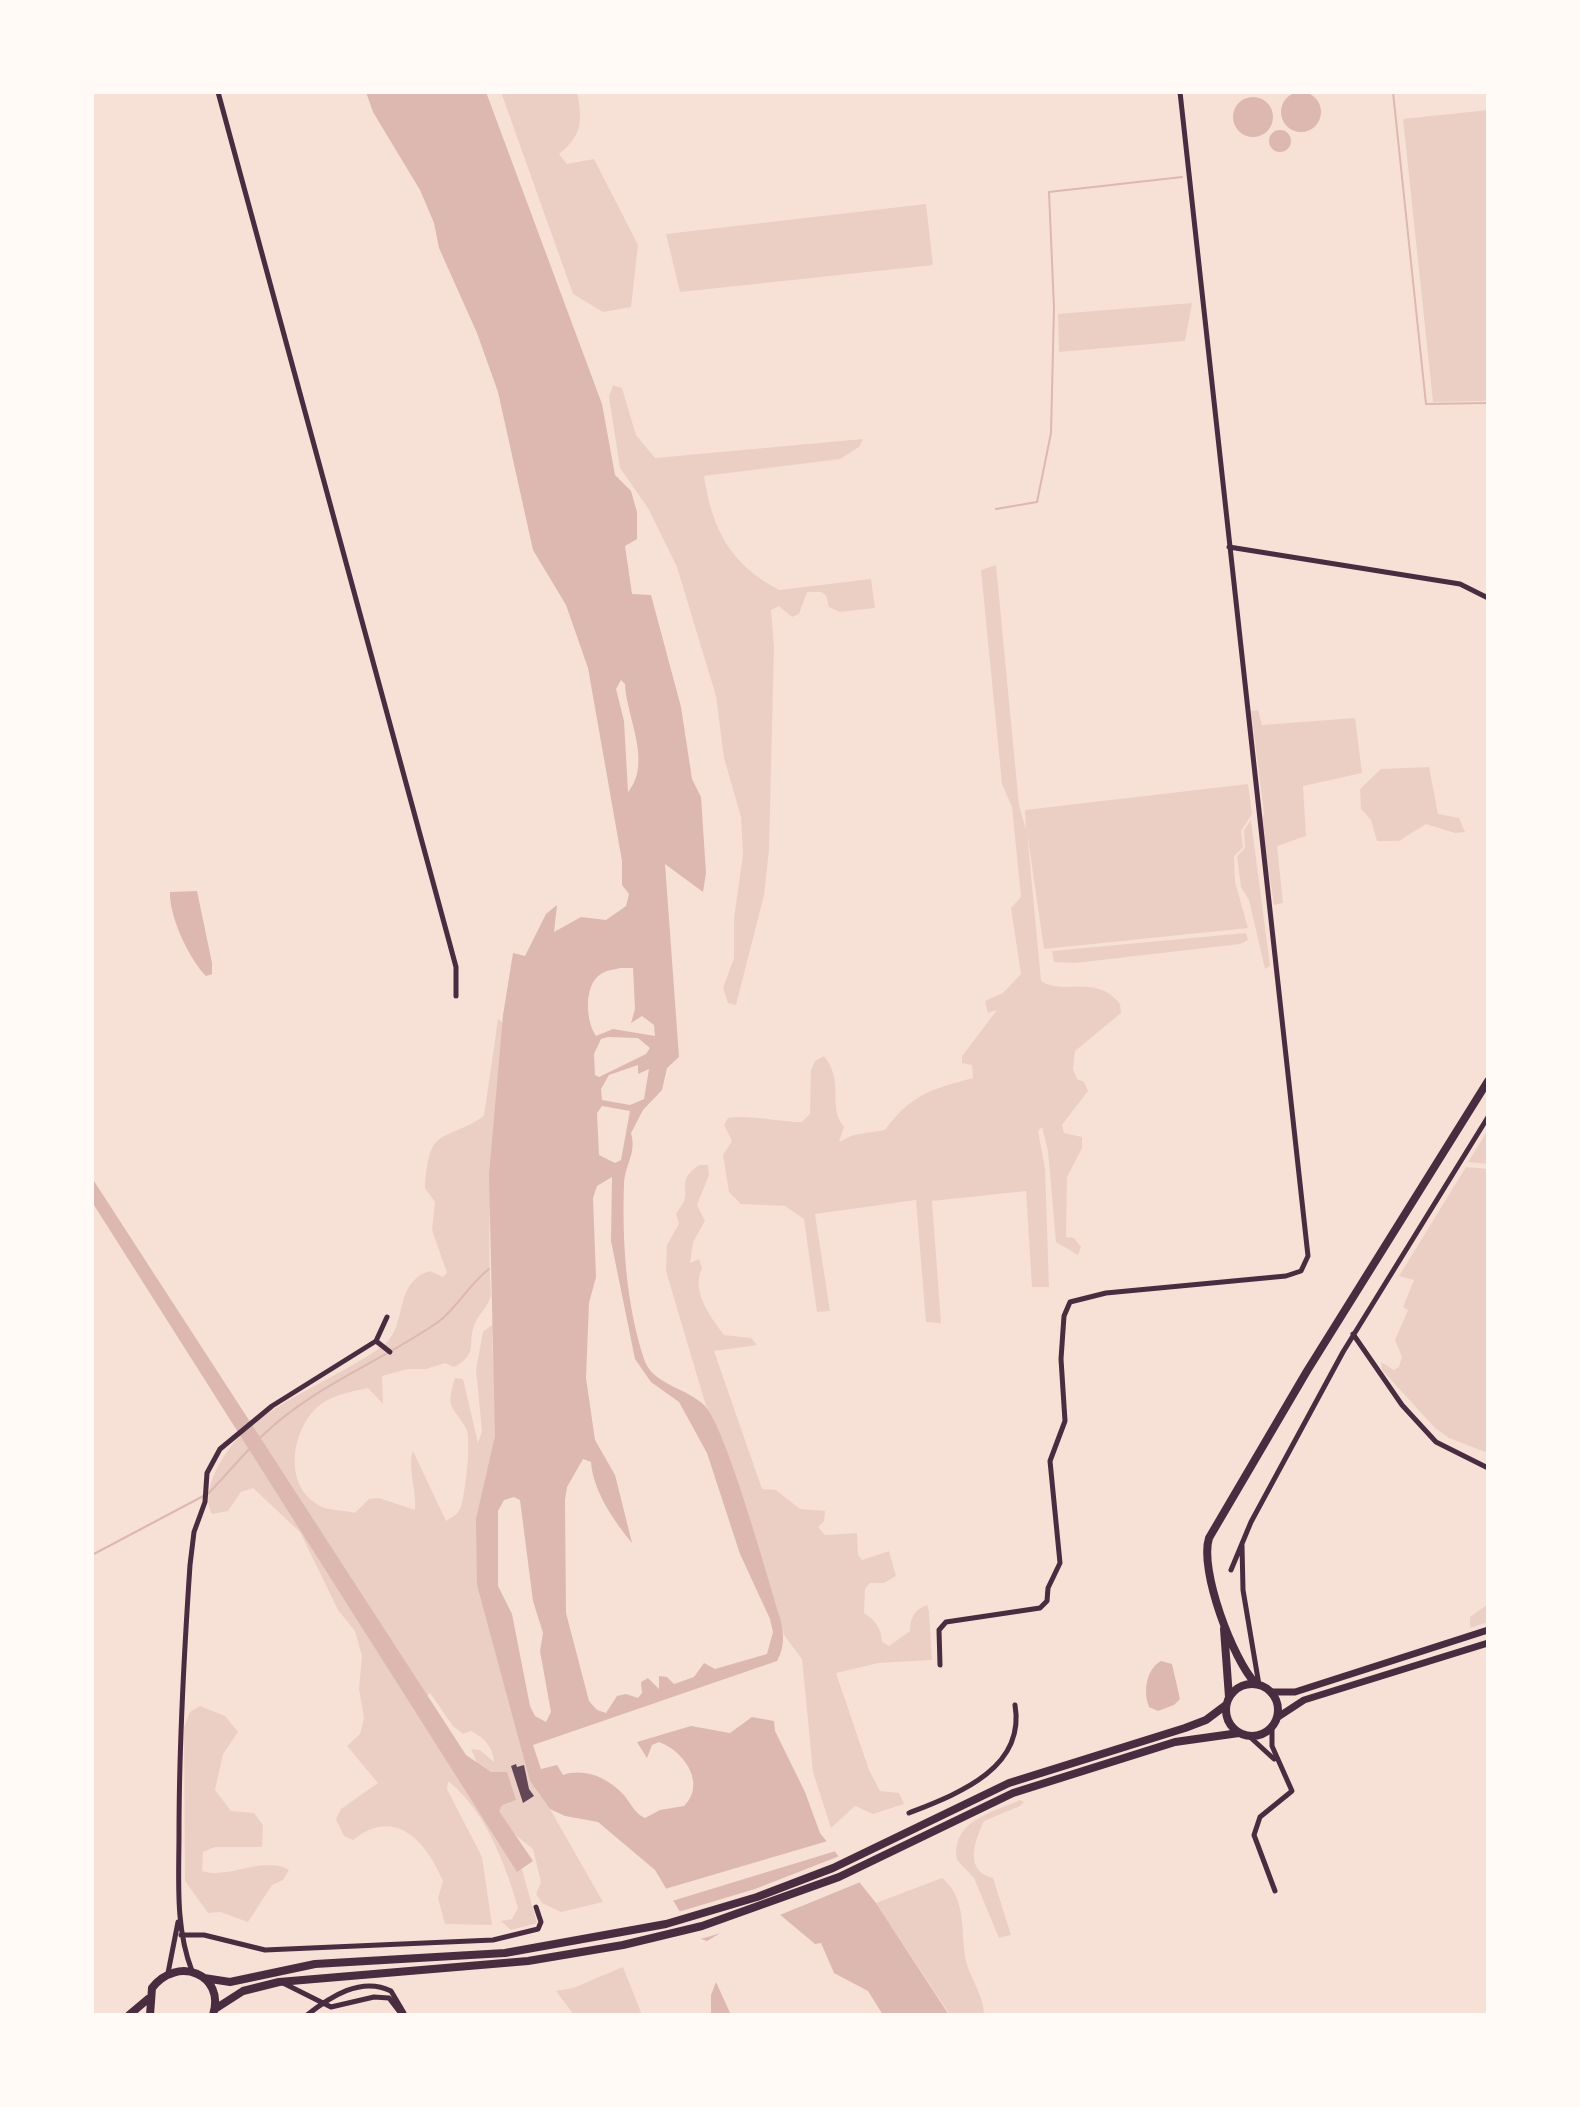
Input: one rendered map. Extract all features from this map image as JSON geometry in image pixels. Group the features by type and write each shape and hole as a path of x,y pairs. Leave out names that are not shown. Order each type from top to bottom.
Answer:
{"main road":[{"path":"1488,1081 1213,1528 1206,1547 1206,1571 1241,1664 1257,1684 1271,1692 1295,1692 1488,1630"},
{"path":"1223,1616 1227,1718 1239,1733"},
{"path":"214,2012 243,1991 279,1982 330,1975 474,1967 565,1956 726,1919 819,1885 1013,1793 1175,1742 1239,1733 1250,1737 1272,1728 1278,1717 1304,1700 1488,1643"},
{"path":"129,2015 168,1973 192,1971 204,1978 230,1982 315,1964 443,1959 563,1944 666,1924 724,1907 833,1868 992,1790 1196,1724 1228,1701 1238,1688 1257,1684"},
{"path":"1271,1692 1278,1704 1278,1717"},
{"path":"204,1978 214,1992 214,2012"},
{"path":"148,1998 150,2015"}],"street":[{"path":"218,92 441,910 456,967 456,996"},
{"path":"940,1665 938,1639 946,1622 1040,1608 1047,1601 1050,1583 1059,1567 1050,1461 1065,1421 1061,1359 1064,1316 1070,1302 1106,1293 1286,1276 1305,1265 1308,1245 1270,941 1180,92"},
{"path":"1229,547 1460,584 1488,598"},
{"path":"1231,1570 1242,1540 1353,1334 1488,1117"},
{"path":"192,1971 181,1935 179,1909 179,1790 187,1601 194,1532 205,1502 207,1473 228,1439 272,1406 376,1341 387,1317"},
{"path":"1353,1334 1402,1405 1436,1442 1488,1468"},
{"path":"376,1341 390,1352"},
{"path":"1242,1540 1243,1590 1257,1684"},
{"path":"909,1813 960,1793 987,1774 1014,1738 1018,1726 1015,1705"},
{"path":"1272,1728 1271,1742 1277,1762 1292,1791 1260,1817 1254,1835 1275,1891"},
{"path":"1250,1737 1277,1762"},
{"path":"181,1935 214,1937 265,1950 493,1940 538,1929 541,1922 536,1907"},
{"path":"168,1973 176,1944 179,1909"},
{"path":"279,1982 320,2004 344,2006 381,1996 395,2003 403,2015"},
{"path":"307,2015 336,1993 385,1987 395,1995 403,2015"}],"shaded area":[{"path":"366,92 486,92 602,404 615,475 631,491 637,512 637,539 625,546 632,594 651,595 681,707 692,779 701,797 706,873 703,892 665,864 679,1057 667,1068 662,1090 643,1110 631,1133 633,1147 624,1184 626,1272 638,1338 648,1368 662,1381 705,1406 724,1443 780,1618 783,1645 777,1661 533,1745 541,1769 557,1765 563,1775 587,1773 602,1779 623,1794 635,1811 645,1818 660,1810 684,1806 691,1797 693,1778 684,1760 668,1746 659,1742 652,1745 647,1758 637,1742 691,1726 730,1733 752,1717 774,1721 775,1731 805,1792 820,1833 876,1903 949,2015 883,2015 868,1991 834,1973 821,1943 815,1944 778,1913 741,1921 707,1941 695,1937 655,1870 598,1822 565,1816 550,1809 530,1781 477,1585 476,1519 495,1436 489,1175 503,1015 513,953 525,956 546,914 557,905 554,932 581,917 606,920 626,906 629,894 622,885 622,861 588,668 566,605 533,550 498,392 477,333 439,248 434,223 420,190 373,112","holes":["621,680 625,684 638,754 635,780 628,792 624,721 616,689","633,968 635,1009 631,1023 642,1016 654,1025 655,1036 613,1029 596,1036 588,1013 589,995 595,979 605,972","608,1037 638,1038 650,1048 646,1054 599,1077 595,1075 594,1054 601,1039","638,1065 638,1074 649,1069 644,1099 630,1105 602,1100 601,1089 609,1075","602,1106 630,1111 621,1160 615,1163 599,1155 597,1113","612,1177 611,1241 635,1359 651,1382 679,1402 707,1453 740,1554 773,1632 767,1654 715,1669 704,1663 694,1677 674,1684 667,1677 659,1676 659,1689 648,1678 641,1682 642,1693 638,1698 626,1694 617,1696 606,1713 597,1710 589,1701 566,1613 565,1500 567,1487 583,1459 591,1462 600,1495 632,1543 615,1475 595,1440 586,1378 589,1303 596,1277 593,1198 597,1186","514,1497 520,1500 533,1601 543,1633 540,1651 551,1712 546,1722 535,1716 530,1706 512,1614 498,1586 498,1511 504,1500"]},
{"path":"501,92 577,92 579,127 572,141 559,154 567,164 594,159 638,245 631,307 603,312 573,294"},
{"path":"1301,92 1315,98 1321,112 1315,126 1301,132 1287,126 1281,112 1287,98"},
{"path":"1253,97 1267,103 1273,117 1267,131 1253,137 1239,131 1233,117 1239,103"},
{"path":"1488,110 1488,401 1433,402 1403,119"},
{"path":"1280,130 1288,133 1291,141 1288,149 1280,152 1272,149 1269,141 1272,133"},
{"path":"926,204 933,265 680,292 666,234"},
{"path":"1192,303 1185,341 1059,352 1058,314"},
{"path":"613,385 622,388 636,435 655,458 863,439 859,447 840,459 704,476 718,529 736,556 762,580 779,590 871,579 875,608 840,612 829,607 826,595 807,592 799,614 792,617 779,606 771,610 774,647 769,850 764,895 736,1005 728,1003 723,988 734,958 734,918 743,855 741,817 724,758 716,696 677,567 648,508 620,468 609,397"},
{"path":"996,565 1019,806 1026,829 1025,810 1248,784 1252,814 1241,831 1243,847 1234,856 1235,882 1248,928 1044,949 1027,832 1041,981 1061,987 1091,987 1111,995 1120,1004 1121,1013 1075,1051 1073,1069 1088,1091 1062,1125 1064,1133 1082,1137 1082,1148 1067,1177 1066,1237 1074,1238 1081,1247 1078,1255 1056,1242 1048,1151 1042,1127 1038,1131 1045,1168 1049,1287 1032,1287 1026,1191 932,1201 941,1323 926,1322 916,1200 815,1214 830,1311 817,1312 804,1219 785,1206 741,1204 729,1192 723,1155 732,1141 724,1125 728,1118 735,1117 802,1122 810,1114 811,1070 815,1061 824,1056 834,1075 837,1111 844,1127 839,1142 853,1135 885,1130 904,1108 923,1095 973,1078 972,1065 962,1063 962,1056 997,1010 988,1013 985,1001 1003,993 1021,974 1011,908 1021,897 1012,807 1002,784 981,570"},
{"path":"1258,710 1262,725 1355,718 1362,773 1303,786 1306,836 1277,846 1283,903 1274,905 1261,822 1264,813 1251,711"},
{"path":"1429,767 1438,814 1459,818 1465,832 1455,833 1426,824 1399,841 1377,841 1371,820 1361,809 1360,789 1381,769"},
{"path":"1251,820 1270,966 1265,969 1249,900 1241,887 1237,856 1245,848 1244,830"},
{"path":"197,891 212,963 212,974 206,976 181,937 170,892"},
{"path":"1246,933 1248,940 1240,944 1075,963 1054,962 1052,951"},
{"path":"498,1019 503,1023 491,1193 491,1295 475,1323 470,1352 454,1367 445,1363 382,1376 383,1404 368,1388 326,1401 306,1421 299,1435 295,1465 297,1479 304,1492 324,1507 355,1513 369,1499 379,1498 415,1510 411,1464 413,1451 446,1521 454,1516 460,1509 464,1493 468,1434 452,1406 452,1388 455,1378 463,1379 478,1443 482,1431 476,1370 483,1332 493,1324 496,1424 479,1520 478,1549 530,1781 550,1809 603,1902 561,1912 542,1903 536,1894 541,1882 533,1849 504,1826 471,1749 480,1750 494,1762 490,1747 471,1731 463,1734 453,1726 430,1693 427,1696 518,1855 537,1923 511,1930 501,1921 512,1919 518,1908 500,1856 473,1807 448,1781 447,1789 482,1857 492,1925 445,1924 438,1898 443,1881 428,1853 407,1833 395,1827 382,1826 368,1830 353,1840 344,1836 336,1819 341,1809 378,1783 347,1746 360,1734 364,1718 359,1689 362,1656 355,1631 338,1610 300,1532 253,1488 241,1492 228,1511 212,1514 209,1503 212,1480 218,1467 249,1427 383,1346 396,1327 410,1285 430,1271 443,1277 447,1273 432,1230 435,1202 425,1188 427,1168 434,1144 440,1138 484,1116"},
{"path":"1488,1130 1488,1164 1468,1162"},
{"path":"699,1165 708,1165 709,1175 697,1205 705,1221 693,1242 690,1263 699,1259 702,1268 700,1295 724,1335 751,1338 757,1345 714,1351 762,1489 776,1490 800,1509 825,1511 824,1521 818,1527 825,1535 857,1533 858,1555 862,1560 889,1551 896,1576 884,1583 870,1583 865,1589 864,1613 877,1625 882,1642 889,1646 910,1631 912,1618 919,1609 927,1605 929,1611 932,1660 878,1663 836,1673 869,1770 880,1791 899,1793 904,1804 873,1814 855,1806 831,1828 813,1772 802,1659 784,1635 723,1442 706,1406 666,1271 667,1245 679,1224 676,1214 684,1202 686,1179"},
{"path":"1466,1167 1488,1169 1488,1453 1449,1438 1435,1428 1382,1370 1381,1362 1394,1370 1399,1367 1402,1357 1395,1340 1408,1310 1403,1307 1414,1280 1399,1276"},
{"path":"92,1178 466,1755 491,1772 507,1772 516,1800 502,1805 499,1811 533,1861 517,1872 92,1202"},
{"path":"1488,1604 1488,1622 1470,1628 1470,1617"},
{"path":"1161,1661 1172,1664 1180,1699 1158,1711 1149,1707 1146,1688 1152,1669"},
{"path":"200,1706 225,1716 238,1732 223,1754 215,1790 231,1811 254,1813 263,1825 262,1847 215,1847 203,1852 202,1871 223,1873 268,1865 289,1870 283,1880 272,1885 248,1922 220,1912 208,1913 185,1881 184,1727 190,1712"},
{"path":"1020,1800 1024,1802 1020,1806 984,1821 975,1846 975,1862 978,1869 993,1878 1011,1935 999,1938 974,1878 957,1860 957,1847 960,1836 975,1820"},
{"path":"942,1878 956,1896 962,1917 966,1961 982,2001 984,2015 950,2015 876,1903"},
{"path":"623,1967 642,2015 574,2015 556,1991 573,1988"},
{"path":"716,1982 731,2015 711,2015 711,1995"}],"pier":[{"path":"831,1840 839,1850 672,1901 665,1889"},
{"path":"842,1855 863,1881 775,1917 694,1941 678,1912 755,1889"}],"building":[{"path":"516,1764 517,1767 524,1765 529,1789 534,1796 523,1803 511,1766"}],"waterway":[{"path":"1393,92 1426,404 1488,403"},
{"path":"996,509 1037,502 1051,433 1054,308 1049,192 1182,177"},
{"path":"261,1437 324,1389 438,1322 489,1269"},
{"path":"92,1555 209,1493 251,1447"}]}
